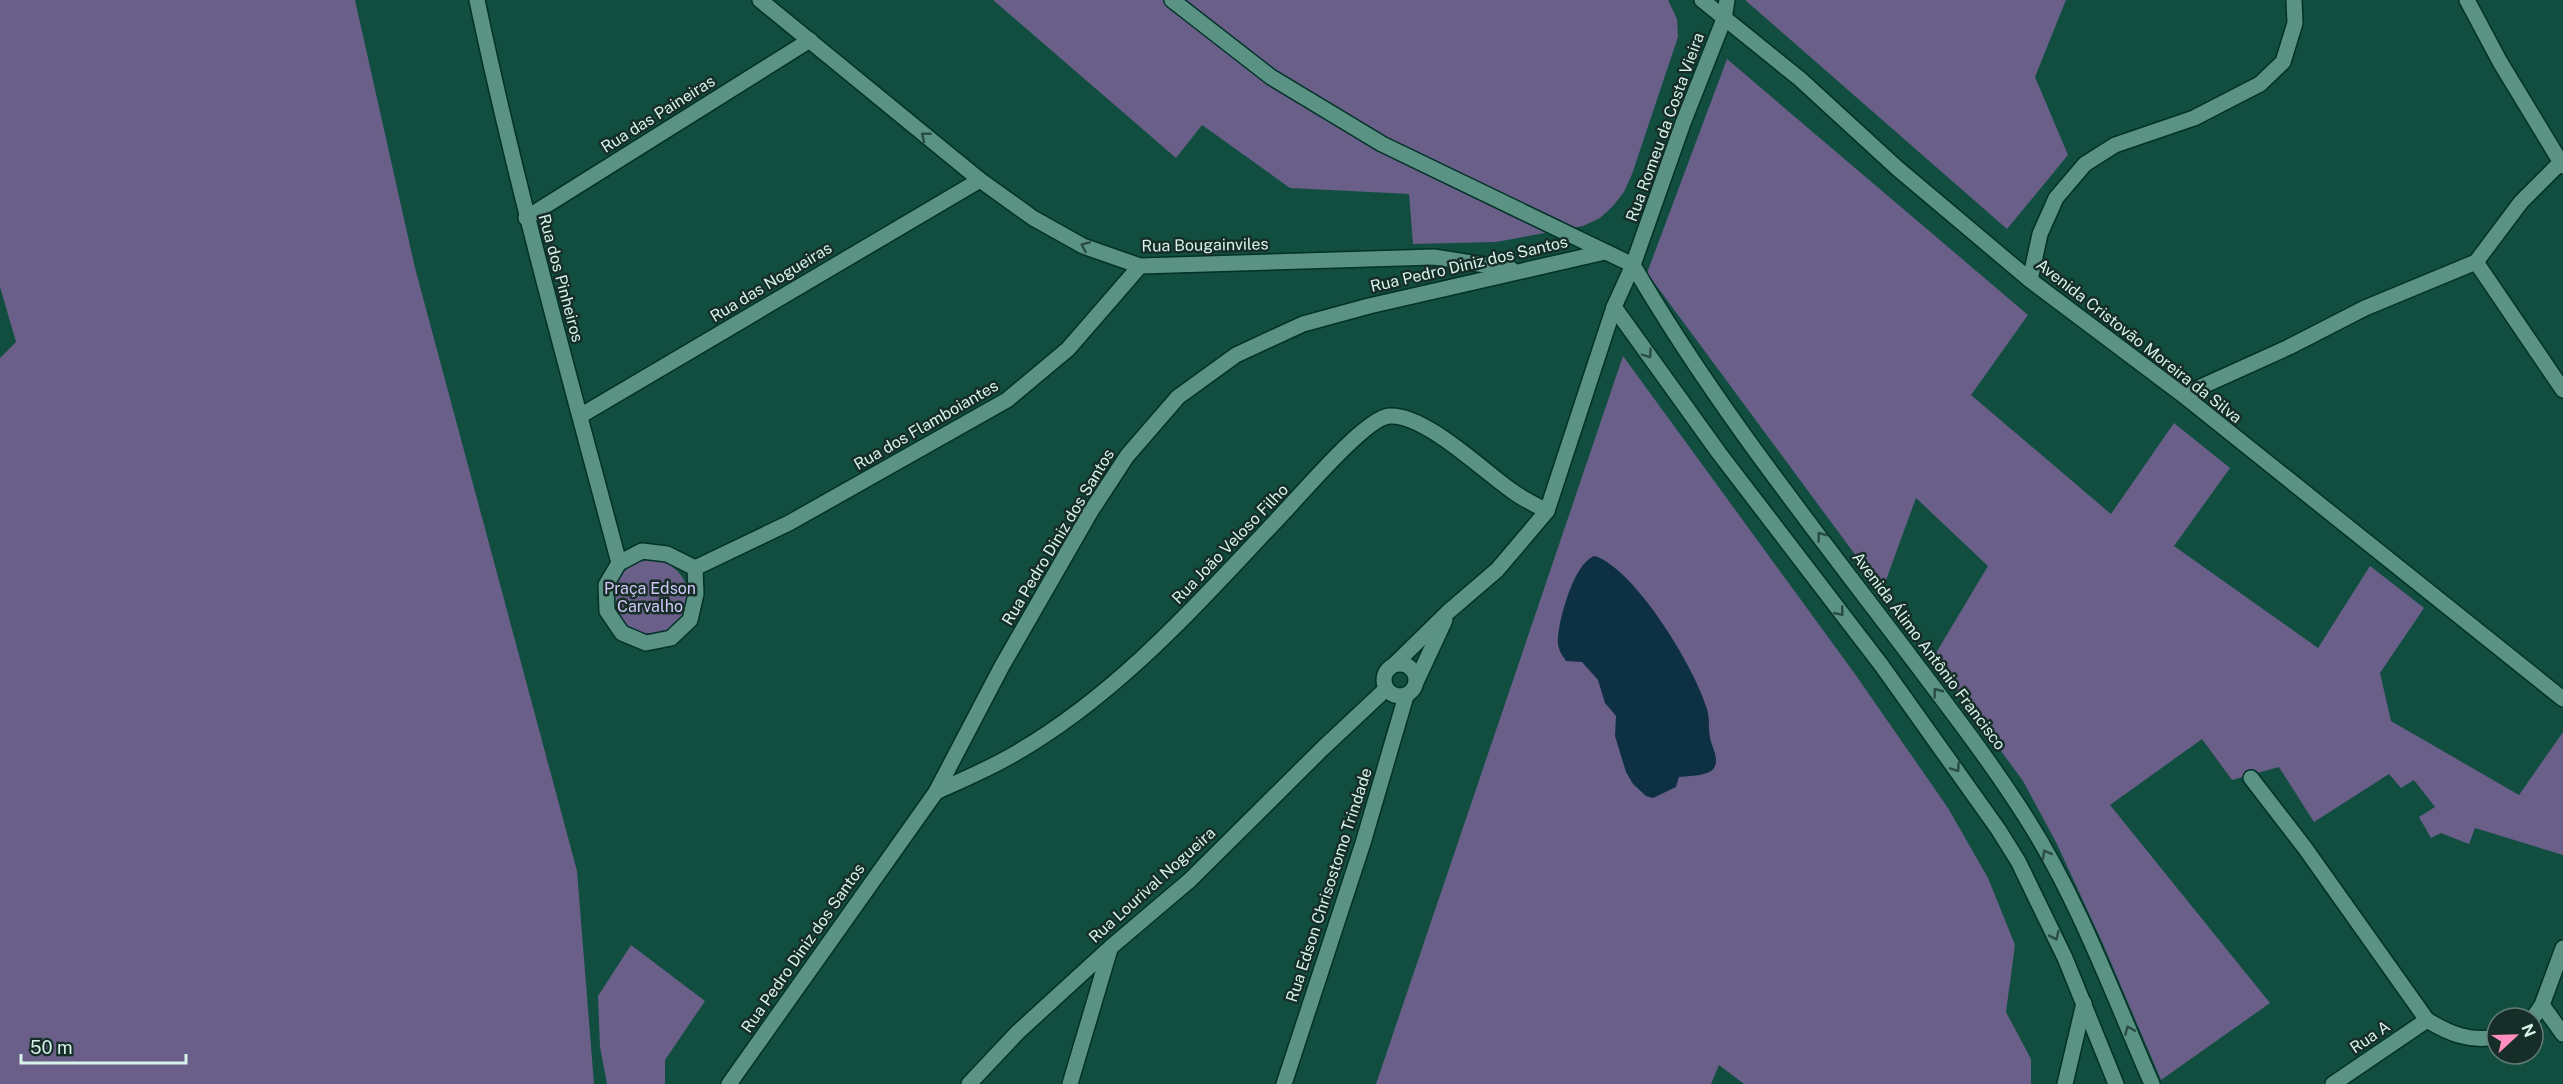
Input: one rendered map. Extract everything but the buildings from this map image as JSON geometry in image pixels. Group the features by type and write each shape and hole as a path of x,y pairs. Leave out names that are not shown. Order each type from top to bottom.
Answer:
{"street":[{"name":"Rua dos Pinheiros","path":"477,0 526,218 619,562"},
{"name":"Rua Bougainviles","path":"760,0 980,180 1032,218 1083,246 1140,267 1434,257 1520,270"},
{"path":"1172,0 1271,77 1382,144 1633,265"},
{"name":"Avenida Cristovão Moreira da Silva","path":"1702,0 1800,79 1897,168 2030,280 2183,395 2563,699"},
{"name":"Rua Romeu da Costa Vieira","path":"1547,511 1614,307 1633,265 1683,123 1724,19 1727,0"},
{"path":"2030,280 2040,234 2056,198 2085,164 2115,145 2193,118 2260,84 2283,62 2295,23 2294,0"},
{"path":"2183,395 2289,347 2366,308 2476,262 2521,202 2561,164 2500,62 2467,0"},
{"name":"Rua das Paineiras","path":"526,218 810,40"},
{"name":"Rua das Nogueiras","path":"580,416 980,180"},
{"name":"Rua Pedro Diniz dos Santos","path":"729,1084 936,792 1002,666 1091,511 1126,456 1178,397 1236,355 1303,324 1520,270 1605,252"},
{"path":"2476,262 2563,390"},
{"name":"Avenida Álimo Antônio Francisco","path":"1633,265 1690,357 1958,720 2028,820 2074,907 2152,1084"},
{"name":"Rua dos Flamboiantes","path":"695,568 789,523 1007,400 1068,349 1140,267"},
{"path":"1614,307 1719,453 1919,715 1998,829 2038,901 2065,958 2116,1084"},
{"name":"Rua João Veloso Filho","path":"936,792 1010,757 1104,691 1173,629 1331,462 1374,421 1388,416 1418,423 1476,462 1515,493 1547,511"},
{"path":"1449,612 1414,690 1406,696 1392,695 1386,689 1383,680 1386,672 1449,612 1497,570 1547,511"},
{"path":"642,551 667,554 695,568 696,594 690,620 671,638 646,643 621,633 607,611 606,585 619,562 642,551"},
{"path":"1395,664 1405,664 1414,670 1417,680"},
{"name":"Rua Lourival Nogueira","path":"969,1084 1018,1032 1111,946 1190,880 1386,689"},
{"name":"Rua Edson Chrisostomo Trindade","path":"1284,1084 1363,843 1406,696"},
{"path":"2251,778 2305,848 2427,1020 2448,1033 2469,1038 2485,1037"},
{"path":"1070,1084 1111,946"},
{"path":"2563,948 2542,1005 2563,1034"},
{"path":"2065,1084 2084,1004"},
{"name":"Rua A","path":"2333,1084 2427,1020"}],"green space":[{"path":"0,0 355,0 415,268 577,871 594,1084 0,1084 0,358 16,342 0,287"},
{"path":"993,0 1668,0 1677,19 1678,37 1632,174 1624,192 1600,218 1583,226 1496,242 1413,244 1409,194 1290,188 1202,125 1176,158"},
{"path":"1745,0 2066,0 2035,77 2068,155 2007,229"},
{"path":"1727,59 2028,315 1971,395 2111,514 2174,423 2230,468 2174,546 2318,648 2370,566 2424,608 2380,673 2391,721 2519,795 2563,732 2563,855 2475,828 2469,844 2441,833 2431,838 2419,817 2435,807 2414,780 2401,788 2389,774 2314,822 2279,767 2232,780 2202,739 2110,805 2270,1003 2161,1080 2103,944 2056,842 2023,781 1933,658 1988,566 1916,498 1882,591 1647,273"},
{"path":"1623,356 1855,674 1948,808 1988,878 2015,945 2006,1012 2031,1059 2031,1084 1744,1084 1719,1065 1711,1084 1376,1084"},
{"name":"Praça Edson Carvalho","path":"651,560 672,566 682,576 688,597 682,618 672,628 651,634 630,628 620,618 614,597 620,576 630,566"},
{"path":"631,945 705,1001 665,1060 665,1084 607,1084 600,1047 598,996"}],"water":[{"path":"1595,556 1611,565 1628,580 1662,622 1690,670 1708,712 1710,737 1716,756 1714,768 1703,774 1679,777 1676,787 1653,798 1646,796 1633,784 1626,772 1615,736 1616,716 1605,703 1598,680 1582,662 1566,661 1558,646 1560,623 1568,594 1580,569 1587,560"}]}
